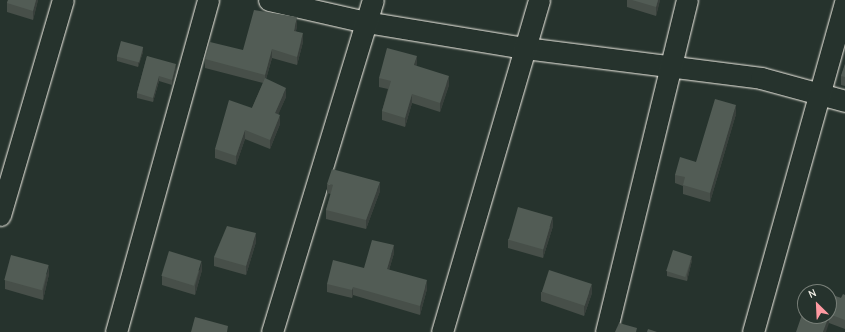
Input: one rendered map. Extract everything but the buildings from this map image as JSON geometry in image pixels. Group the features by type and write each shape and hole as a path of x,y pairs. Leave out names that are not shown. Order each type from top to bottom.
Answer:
{"street":[{"path":"0,215 63,0"},
{"path":"116,332 208,0"},
{"path":"269,0 366,22 525,48 761,78 845,101"},
{"path":"272,332 373,0"},
{"path":"442,332 539,0"},
{"path":"606,332 669,66 687,0"},
{"path":"753,332 845,3"}]}
